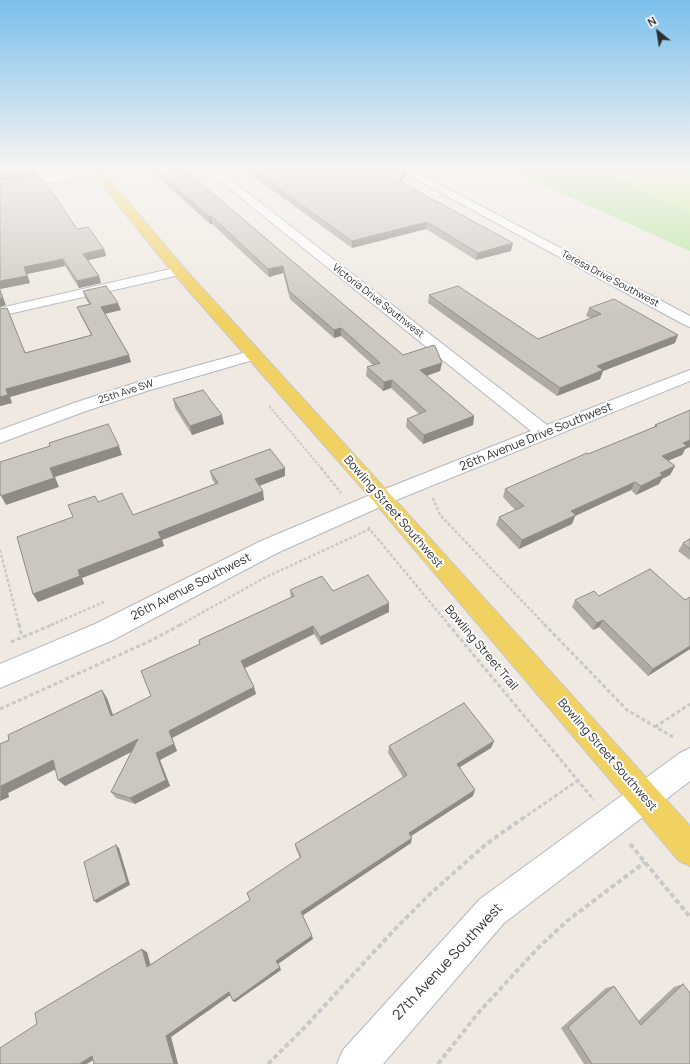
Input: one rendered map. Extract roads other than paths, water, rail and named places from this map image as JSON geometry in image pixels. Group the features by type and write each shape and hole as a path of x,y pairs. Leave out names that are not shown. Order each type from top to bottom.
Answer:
{"main road":[{"name":"Bowling Street Southwest","path":"135,219 179,271 382,498 690,850"}],"street":[{"name":"Victoria Drive Southwest","path":"273,219 545,433"},
{"name":"Teresa Drive Southwest","path":"495,219 690,322"},
{"path":"0,312 179,271"},
{"name":"25th Ave SW","path":"0,437 80,407 144,386 254,355"},
{"name":"26th Avenue Drive Southwest","path":"382,498 690,375"},
{"name":"26th Avenue Southwest","path":"0,676 104,632 269,547 382,498"},
{"name":"27th Avenue Southwest","path":"357,1064 492,911 643,796 690,763"}]}
